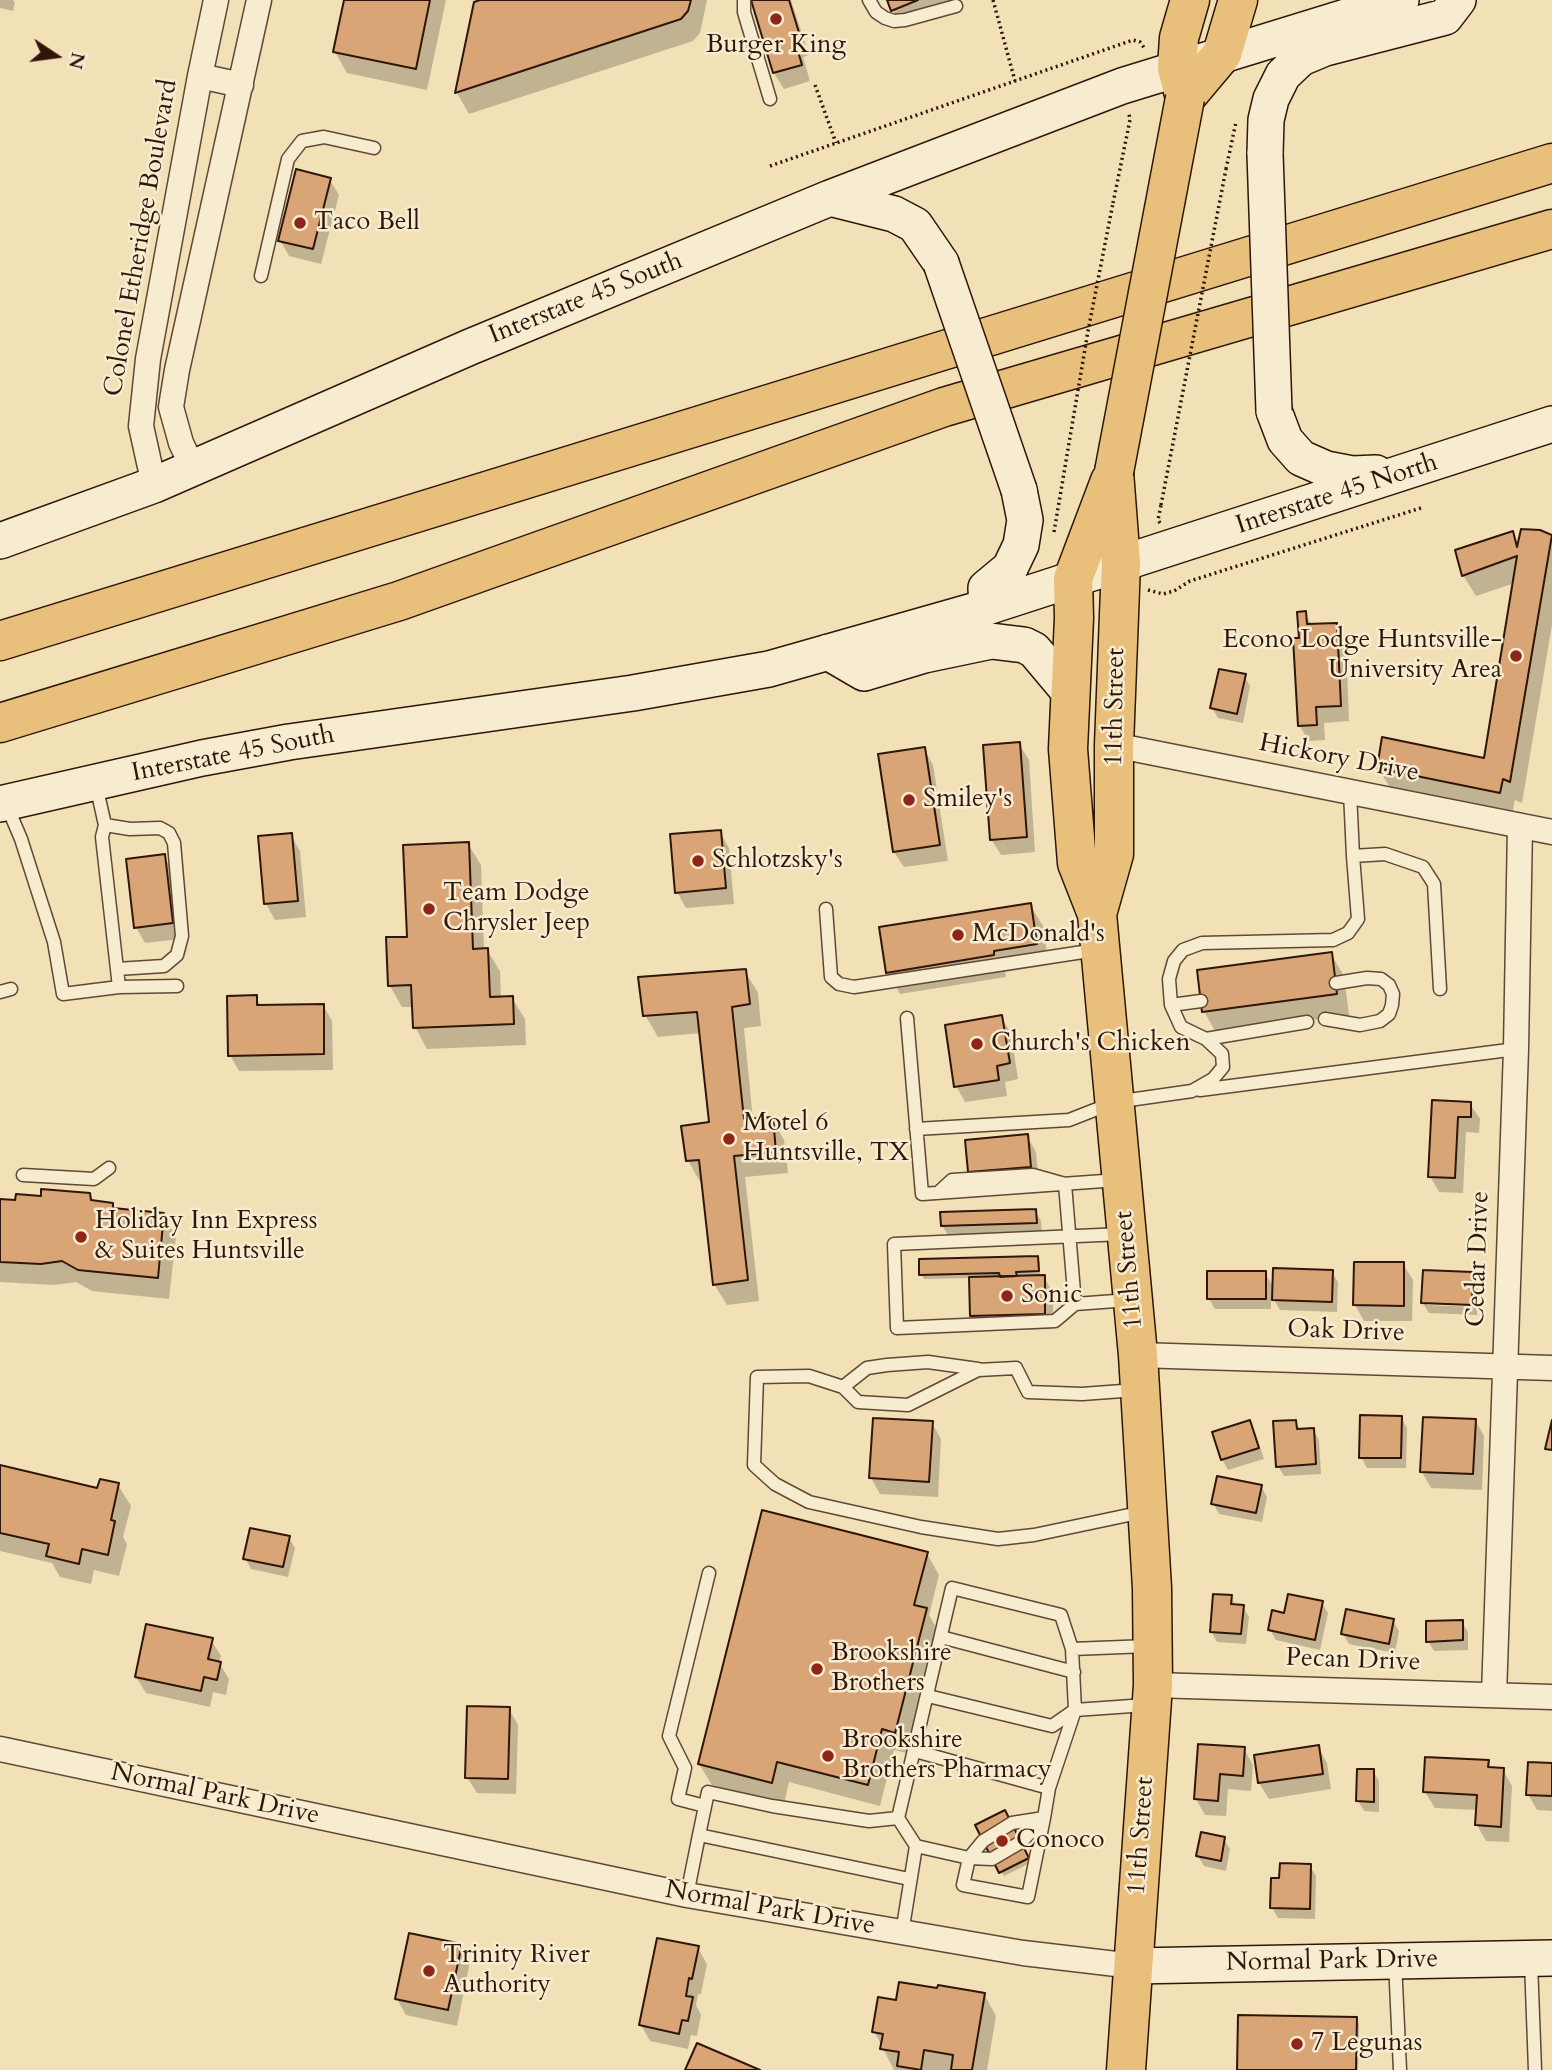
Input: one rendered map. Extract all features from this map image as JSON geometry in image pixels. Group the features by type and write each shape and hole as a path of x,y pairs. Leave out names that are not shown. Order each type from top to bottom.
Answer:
{"main road":[{"name":"11th Street","path":"1126,2070 1152,1695 1152,1588 1139,1372 1099,932 1077,863 1068,749 1073,579 1114,472 1190,0"},
{"path":"1222,54 1238,0"},
{"path":"1399,473 1352,474 1326,469 1301,458 1285,440 1274,411 1266,120 1271,99 1283,75 1301,58 1325,48 1446,17 1458,0"},
{"path":"1180,68 1379,2"},
{"name":"Interstate 45 South","path":"0,541 154,485 470,347 830,198 1122,86 1180,68"},
{"path":"0,641 1552,163"},
{"path":"830,198 894,214 915,225 941,263 1019,490 1025,520 1021,545 1010,568 986,589 987,607"},
{"path":"0,723 425,592 944,407 1552,231"},
{"name":"Interstate 45 North","path":"1119,581 1175,548 1552,424"},
{"name":"11th Street","path":"1099,932 1114,854 1119,581 1114,472"},
{"name":"Interstate 45 South","path":"3,803 289,742 633,693 769,669 987,607 1073,579 1119,581"},
{"path":"0,743 220,668 336,621"},
{"path":"828,652 864,673 924,655 991,641 1024,645 1034,650 1071,694"},
{"path":"1073,804 1087,808 1091,815 1099,932"},
{"name":"Normal Park Drive","path":"1133,1966 1542,1958"}],"street":[{"name":"Colonel Etheridge Boulevard","path":"154,485 141,426 148,359 216,0"},
{"path":"193,468 181,443 171,407 259,0"},
{"path":"200,76 241,85"},
{"name":"Hickory Drive","path":"1114,745 1552,832"},
{"name":"Cedar Drive","path":"1494,1695 1516,1049 1520,826"},
{"name":"Oak Drive","path":"1139,1372 1552,1368"},
{"name":"Pecan Drive","path":"1152,1695 1552,1697"},
{"name":"Normal Park Drive","path":"0,1749 687,1895 1023,1953 1133,1966"}],"lane":[{"path":"744,0 744,12 770,99"},
{"path":"869,0 876,12 894,21 956,6"},
{"path":"261,276 288,159 302,141 324,138 374,148"},
{"path":"94,782 105,825 102,837 119,988"},
{"path":"1192,1091 1213,1079 1223,1067 1222,1054 1206,1039 1181,1027 1171,1005 1169,979 1174,961 1183,950 1202,943 1333,940 1348,933 1358,919 1350,792"},
{"path":"3,803 21,839 54,942 63,994 177,986"},
{"path":"105,825 130,829 160,828 169,833 174,843 182,936 177,955 164,966 117,969"},
{"path":"1353,856 1385,854 1423,867 1434,884 1440,989"},
{"path":"827,909 831,977 839,984 854,987 1099,932"},
{"path":"1325,1019 1350,1024 1380,1021 1389,1014 1392,1005 1389,985 1381,979 1367,978 1336,983"},
{"path":"1171,1005 1201,1001"},
{"path":"907,1018 922,1194 1122,1180"},
{"path":"1206,1039 1307,1022"},
{"path":"916,1129 1069,1120 1115,1102 1516,1049"},
{"path":"23,1175 94,1179 109,1168"},
{"path":"1065,1184 1074,1304"},
{"path":"1127,1234 894,1244 897,1328 1055,1321 1074,1304 1133,1299"},
{"path":"843,1387 867,1368 929,1362 978,1370 1016,1367 1028,1392 1082,1394 1139,1372"},
{"path":"978,1370 908,1405 858,1402 843,1387 809,1376 757,1377 754,1465 775,1484 809,1503 921,1527 999,1539 1034,1535 1147,1511"},
{"path":"705,1806 678,1799 685,1768 669,1736 709,1573"},
{"path":"1044,1818 1012,1823 983,1841 969,1858 963,1885 1028,1897 1044,1818 1049,1788 1075,1710 1074,1672 1072,1649 1061,1615 952,1588 898,1818 916,1846 969,1858 992,1858 1021,1842 1044,1818"},
{"path":"941,1637 1074,1672"},
{"path":"1072,1649 1152,1646"},
{"path":"928,1696 1052,1726 1075,1710 1152,1695"},
{"path":"915,1751 1049,1788"},
{"path":"687,1895 708,1792 869,1821 898,1818"},
{"path":"699,1835 909,1879"},
{"path":"902,1933 916,1846"},
{"path":"1535,2070 1542,1958"},
{"path":"1395,1961 1400,2070"}],"path":[{"path":"993,0 1015,81"},
{"path":"770,166 1133,40 1140,41 1146,49 1180,68"},
{"path":"816,85 836,143"},
{"path":"1054,532 1088,331 1130,120 1122,86"},
{"path":"1161,505 1226,169"},
{"path":"1119,581 1142,590 1163,594 1190,581 1424,507"}],"building":[{"path":"344,0 430,0 416,69 333,52"},
{"path":"691,0 688,11 681,19 455,93 474,2"},
{"name":"Burger King","path":"751,0 789,0 801,39 795,41 802,65 773,73"},
{"path":"887,0 918,0 891,11"},
{"path":"296,169 331,178 313,249 278,241"},
{"name":"Econo Lodge Huntsville- University Area","path":"1521,529 1540,530 1552,535 1510,782 1503,779 1500,793 1377,768 1382,737 1484,758 1517,556 1462,576 1455,550 1513,531 1517,547"},
{"path":"1306,611 1307,624 1337,623 1341,706 1316,707 1317,725 1298,726 1293,638 1299,638 1297,612"},
{"path":"1219,669 1246,674 1237,714 1210,708"},
{"path":"1020,742 1027,837 990,840 983,745"},
{"name":"Smiley's","path":"925,747 940,845 893,852 878,754"},
{"name":"Schlotzsky's","path":"721,830 726,888 675,893 670,834"},
{"path":"292,833 298,901 264,904 258,836"},
{"path":"469,842 473,949 488,948 490,997 513,996 514,1024 413,1028 411,985 388,986 386,937 407,937 403,845"},
{"path":"165,854 173,923 134,928 126,859"},
{"name":"McDonald's","path":"1031,903 1037,944 994,951 994,955 886,973 879,927"},
{"path":"1332,952 1337,994 1202,1012 1197,970"},
{"name":"Motel 6 Huntsville, TX","path":"746,969 750,1004 732,1007 744,1119 773,1117 776,1152 734,1156 748,1280 713,1285 699,1160 686,1161 681,1126 709,1122 697,1012 643,1016 638,977"},
{"path":"257,995 257,1005 324,1004 324,1054 228,1056 227,996"},
{"name":"Church's Chicken","path":"1002,1015 1010,1063 997,1066 999,1080 954,1087 945,1025"},
{"path":"1432,1100 1471,1102 1471,1117 1458,1117 1455,1178 1428,1177"},
{"path":"1028,1134 1031,1167 968,1172 965,1140"},
{"name":"Holiday Inn Express & Suites Huntsville","path":"41,1189 90,1193 91,1200 113,1203 113,1208 164,1213 158,1278 78,1270 62,1261 41,1264 0,1262 0,1199 15,1200 16,1194 41,1196"},
{"path":"1036,1209 1037,1223 941,1226 940,1212"},
{"path":"1038,1256 1039,1271 1016,1272 1017,1276 1000,1277 999,1273 919,1275 919,1259"},
{"path":"1354,1262 1404,1262 1404,1306 1353,1305"},
{"path":"1273,1268 1333,1270 1332,1302 1272,1300"},
{"path":"1423,1270 1473,1272 1472,1305 1421,1303"},
{"path":"1207,1271 1266,1271 1266,1299 1207,1299"},
{"name":"Sonic","path":"1045,1275 1045,1314 970,1316 969,1277"},
{"path":"1360,1415 1402,1416 1401,1458 1359,1458"},
{"path":"1423,1417 1476,1419 1473,1474 1420,1472"},
{"path":"873,1418 933,1421 929,1482 869,1478"},
{"path":"1250,1420 1259,1448 1221,1460 1212,1432"},
{"path":"1296,1420 1297,1429 1314,1428 1316,1464 1276,1467 1273,1421"},
{"path":"1552,1420 1552,1450 1545,1449"},
{"path":"0,1465 97,1488 100,1479 119,1483 111,1520 115,1521 108,1555 82,1549 79,1564 46,1556 49,1544 0,1533"},
{"path":"1217,1476 1262,1485 1256,1513 1211,1504"},
{"name":"Brookshire Brothers","path":"762,1510 928,1552 914,1605 927,1608 895,1733 882,1729 868,1785 777,1762 772,1783 698,1764"},
{"path":"250,1528 290,1536 283,1567 243,1559"},
{"path":"1213,1594 1232,1595 1231,1604 1244,1605 1241,1634 1210,1632"},
{"path":"1288,1594 1323,1601 1315,1640 1268,1630 1272,1610 1284,1613"},
{"path":"1346,1609 1394,1619 1389,1644 1341,1634"},
{"path":"1463,1620 1463,1640 1426,1642 1426,1621"},
{"path":"146,1624 213,1638 208,1659 221,1662 217,1680 204,1677 201,1691 135,1677"},
{"path":"467,1706 510,1707 508,1779 465,1778"},
{"path":"1198,1744 1245,1747 1243,1776 1220,1774 1218,1801 1194,1799"},
{"path":"1319,1745 1323,1774 1258,1783 1254,1755"},
{"path":"1425,1757 1489,1760 1488,1767 1504,1768 1501,1827 1475,1825 1477,1795 1423,1792"},
{"path":"1528,1762 1552,1763 1552,1796 1526,1795"},
{"path":"1357,1769 1374,1769 1374,1802 1356,1801"},
{"name":"Conoco","path":"1005,1810 1029,1858 999,1873 975,1825"},
{"path":"1201,1832 1225,1837 1221,1861 1196,1856"},
{"path":"1280,1863 1311,1864 1310,1909 1270,1908 1271,1878 1279,1878"},
{"name":"Trinity River Authority","path":"409,1933 462,1944 448,2010 395,1999"},
{"path":"657,1938 699,1946 686,1996 693,1997 688,2021 682,2020 679,2034 639,2025"},
{"path":"899,1982 985,1993 972,2070 951,2070 953,2055 924,2050 921,2070 897,2066 899,2052 880,2049 883,2034 872,2032 878,1997 896,2000"},
{"name":"7 Legunas","path":"1238,2015 1357,2017 1356,2070 1237,2070"},
{"path":"697,2043 760,2070 685,2070"}],"place":[{"name":"Burger King","path":"776,19"},
{"name":"Taco Bell","path":"300,223"},
{"name":"Econo Lodge Huntsville- University Area","path":"1516,656"},
{"name":"Smiley's","path":"909,800"},
{"name":"Schlotzsky's","path":"698,861"},
{"name":"Team Dodge Chrysler Jeep","path":"429,909"},
{"name":"McDonald's","path":"958,935"},
{"name":"Church's Chicken","path":"977,1044"},
{"name":"Motel 6 Huntsville, TX","path":"729,1139"},
{"name":"Holiday Inn Express & Suites Huntsville","path":"81,1237"},
{"name":"Sonic","path":"1007,1296"},
{"name":"Brookshire Brothers","path":"817,1669"},
{"name":"Brookshire Brothers Pharmacy","path":"828,1756"},
{"name":"Conoco","path":"1002,1841"},
{"name":"Trinity River Authority","path":"429,1971"},
{"name":"7 Legunas","path":"1297,2044"}]}
